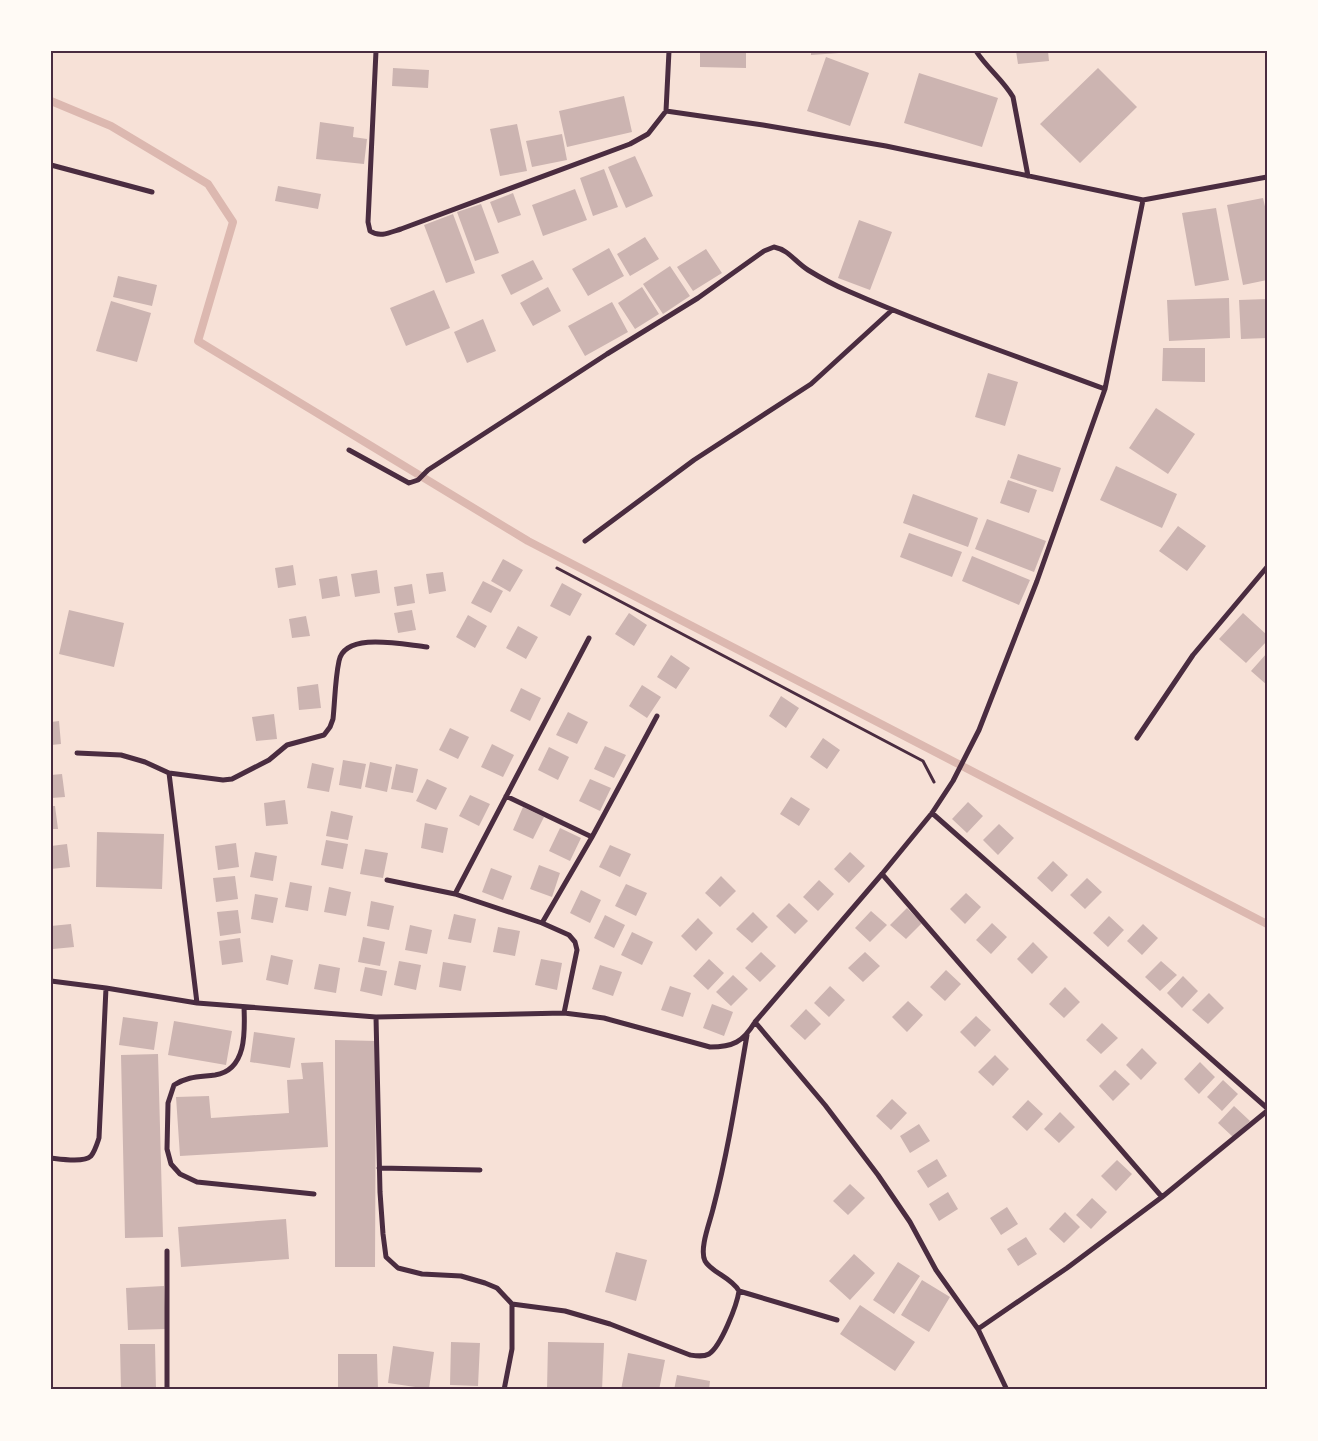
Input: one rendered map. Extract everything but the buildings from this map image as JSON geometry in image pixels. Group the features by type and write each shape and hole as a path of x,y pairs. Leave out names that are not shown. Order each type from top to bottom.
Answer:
{"street":[{"path":"376,51 368,222 370,230 375,234 386,234 402,229 630,144 648,134 666,111 669,51"},
{"path":"976,51 984,63 1007,87 1013,97 1028,176"},
{"path":"666,111 867,143 1143,200 1267,178"},
{"path":"51,164 152,192"},
{"path":"376,1017 379,1168 386,1257 398,1268 422,1274 461,1276 485,1283 497,1288 512,1304 565,1311 610,1324 677,1351 701,1357 710,1353 719,1343 738,1299 739,1291 735,1284 709,1267 704,1260 703,1248 716,1198 748,1034 755,1022 932,813 953,781 979,730 1037,581 1105,389 1143,200"},
{"path":"349,450 400,479 410,483 418,480 428,470 607,354 698,298 764,251 774,247 788,252 806,268 824,280 892,310 1105,389"},
{"path":"584,541 694,460 811,384 892,310"},
{"path":"1137,738 1193,655 1267,567"},
{"path":"455,894 589,638"},
{"path":"77,753 121,755 169,772 222,780 232,779 269,760 287,745 324,735 333,719 339,660 345,649 354,644 366,642 427,647"},
{"path":"542,923 592,837 657,716"},
{"path":"169,772 197,1003"},
{"path":"506,796 592,837"},
{"path":"932,813 1267,1110 1162,1197 1067,1268 978,1329"},
{"path":"882,874 1162,1197"},
{"path":"387,880 455,894 542,923 569,935 575,942 577,950 564,1013"},
{"path":"51,981 197,1003 376,1017 564,1013 604,1018 710,1047 723,1047 734,1044 748,1034"},
{"path":"51,1158 86,1159 90,1157 99,1138 106,988"},
{"path":"244,1007 245,1032 241,1052 232,1067 218,1075 184,1078 174,1085 168,1103 167,1149 171,1164 180,1174 197,1182 314,1194"},
{"path":"755,1022 825,1105 878,1174 910,1222 936,1270 978,1329 1007,1390"},
{"path":"379,1168 480,1170"},
{"path":"166,1390 168,1251"},
{"path":"739,1291 837,1320"},
{"path":"504,1390 512,1349 512,1304"}],"path":[{"path":"557,568 923,761 943,797"}],"waterway":[{"path":"51,101 111,126 208,184 233,222 198,341 528,541 1267,924"}]}
